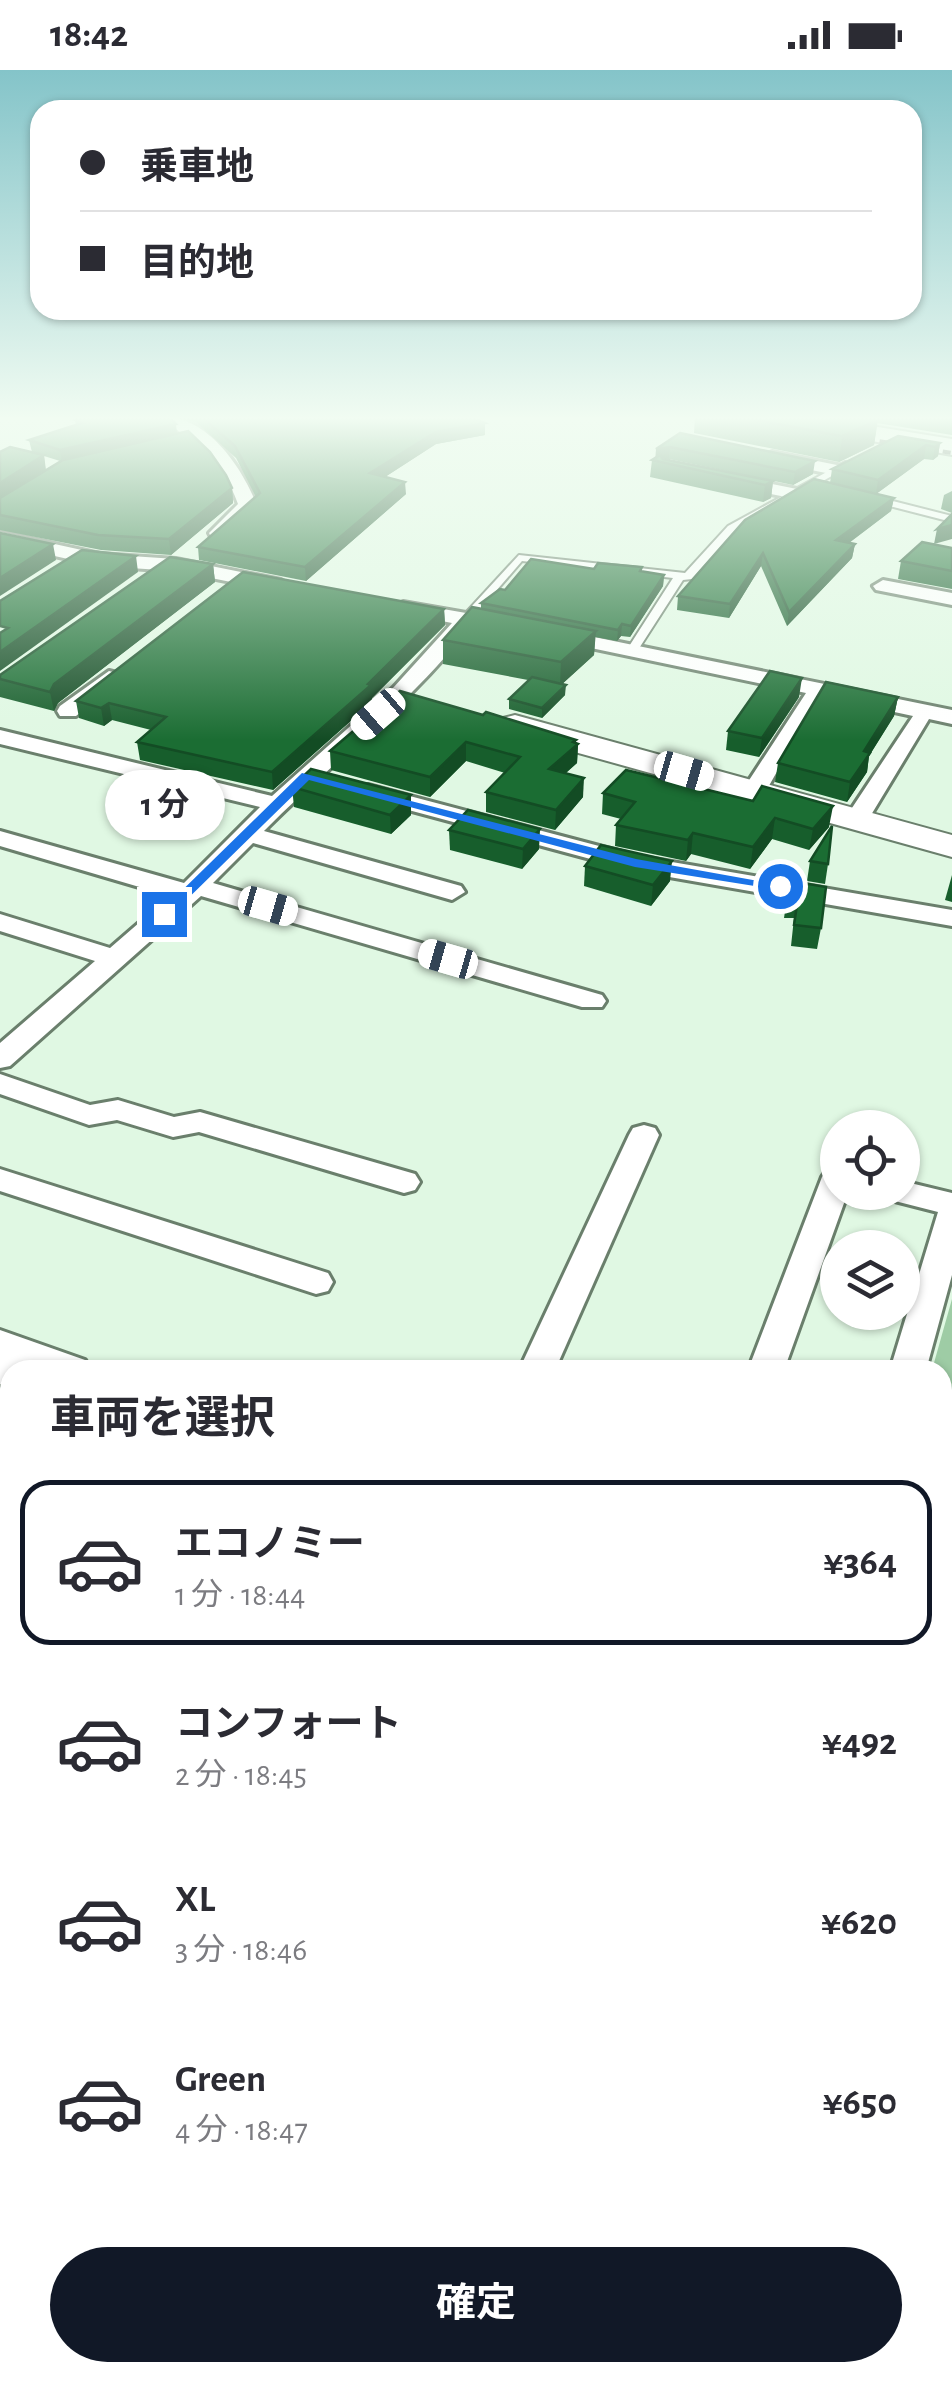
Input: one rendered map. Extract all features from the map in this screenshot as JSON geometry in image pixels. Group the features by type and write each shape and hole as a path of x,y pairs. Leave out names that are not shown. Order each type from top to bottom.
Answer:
{"street":[{"path":"136,587 222,525"},
{"path":"0,538 81,556 171,565 307,591"},
{"path":"49,578 81,556"},
{"path":"208,602 239,578"},
{"path":"883,586 952,598"},
{"path":"377,604 475,621"},
{"path":"0,1059 193,889 306,776 401,693 475,621"},
{"path":"538,632 952,717"},
{"path":"68,710 130,662"},
{"path":"401,693 438,703"},
{"path":"754,791 810,698"},
{"path":"476,714 952,846"},
{"path":"856,820 919,721"},
{"path":"0,737 277,804"},
{"path":"306,776 635,863 952,918"},
{"path":"248,834 452,892"},
{"path":"0,838 592,1001"},
{"path":"0,922 115,958"},
{"path":"0,1084 89,1115 118,1110 173,1127 200,1122 404,1182"},
{"path":"542,1360 644,1135"},
{"path":"0,1180 316,1282"},
{"path":"920,1196 952,1204"},
{"path":"770,1360 826,1210"},
{"path":"911,1360 952,1216"},
{"path":"0,1342 47,1360"}],"lane":[{"path":"475,621 519,558 688,577 737,525"},
{"path":"632,650 680,576"}],"green space":[{"path":"952,1299 952,1360 935,1360"}],"building":[{"path":"48,525 186,525 169,539 98,535"},
{"path":"223,525 355,525 305,567 198,547"},
{"path":"741,525 857,525 836,540 855,544 789,612 763,553 730,604 678,596"},
{"path":"0,533 53,544 0,578"},
{"path":"922,542 952,548 952,571 901,561"},
{"path":"82,550 136,556 0,652 0,633 8,628 0,626 0,601"},
{"path":"170,557 213,564 54,684 50,692 0,679 0,675"},
{"path":"531,559 594,569 598,563 642,567 640,571 664,575 631,626 622,624 618,630 481,603 500,589 505,590"},
{"path":"243,572 444,609 368,684 371,685 272,772 137,742 166,717 109,703 101,708 76,701"},
{"path":"472,607 596,631 561,662 443,640"},
{"path":"770,671 802,678 762,738 728,731"},
{"path":"532,677 566,685 542,708 509,699"},
{"path":"826,682 898,697 864,751 870,753 850,782 778,763"},
{"path":"400,691 576,740 573,742 578,744 549,769 584,778 556,810 486,792 520,757 466,742 430,777 330,751"},
{"path":"311,769 411,795 390,815 292,787"},
{"path":"626,770 753,801 762,786 833,806 813,829 775,818 753,847 693,833 688,840 616,825 635,802 603,793"},
{"path":"468,810 540,829 523,849 449,830"},
{"path":"832,826 828,864 810,861"},
{"path":"601,845 672,861 653,885 585,866"},
{"path":"797,882 826,887 821,928 794,925 798,898 787,898"}],"route":[{"path":"164,914 306,776 635,863 780,886"}]}
